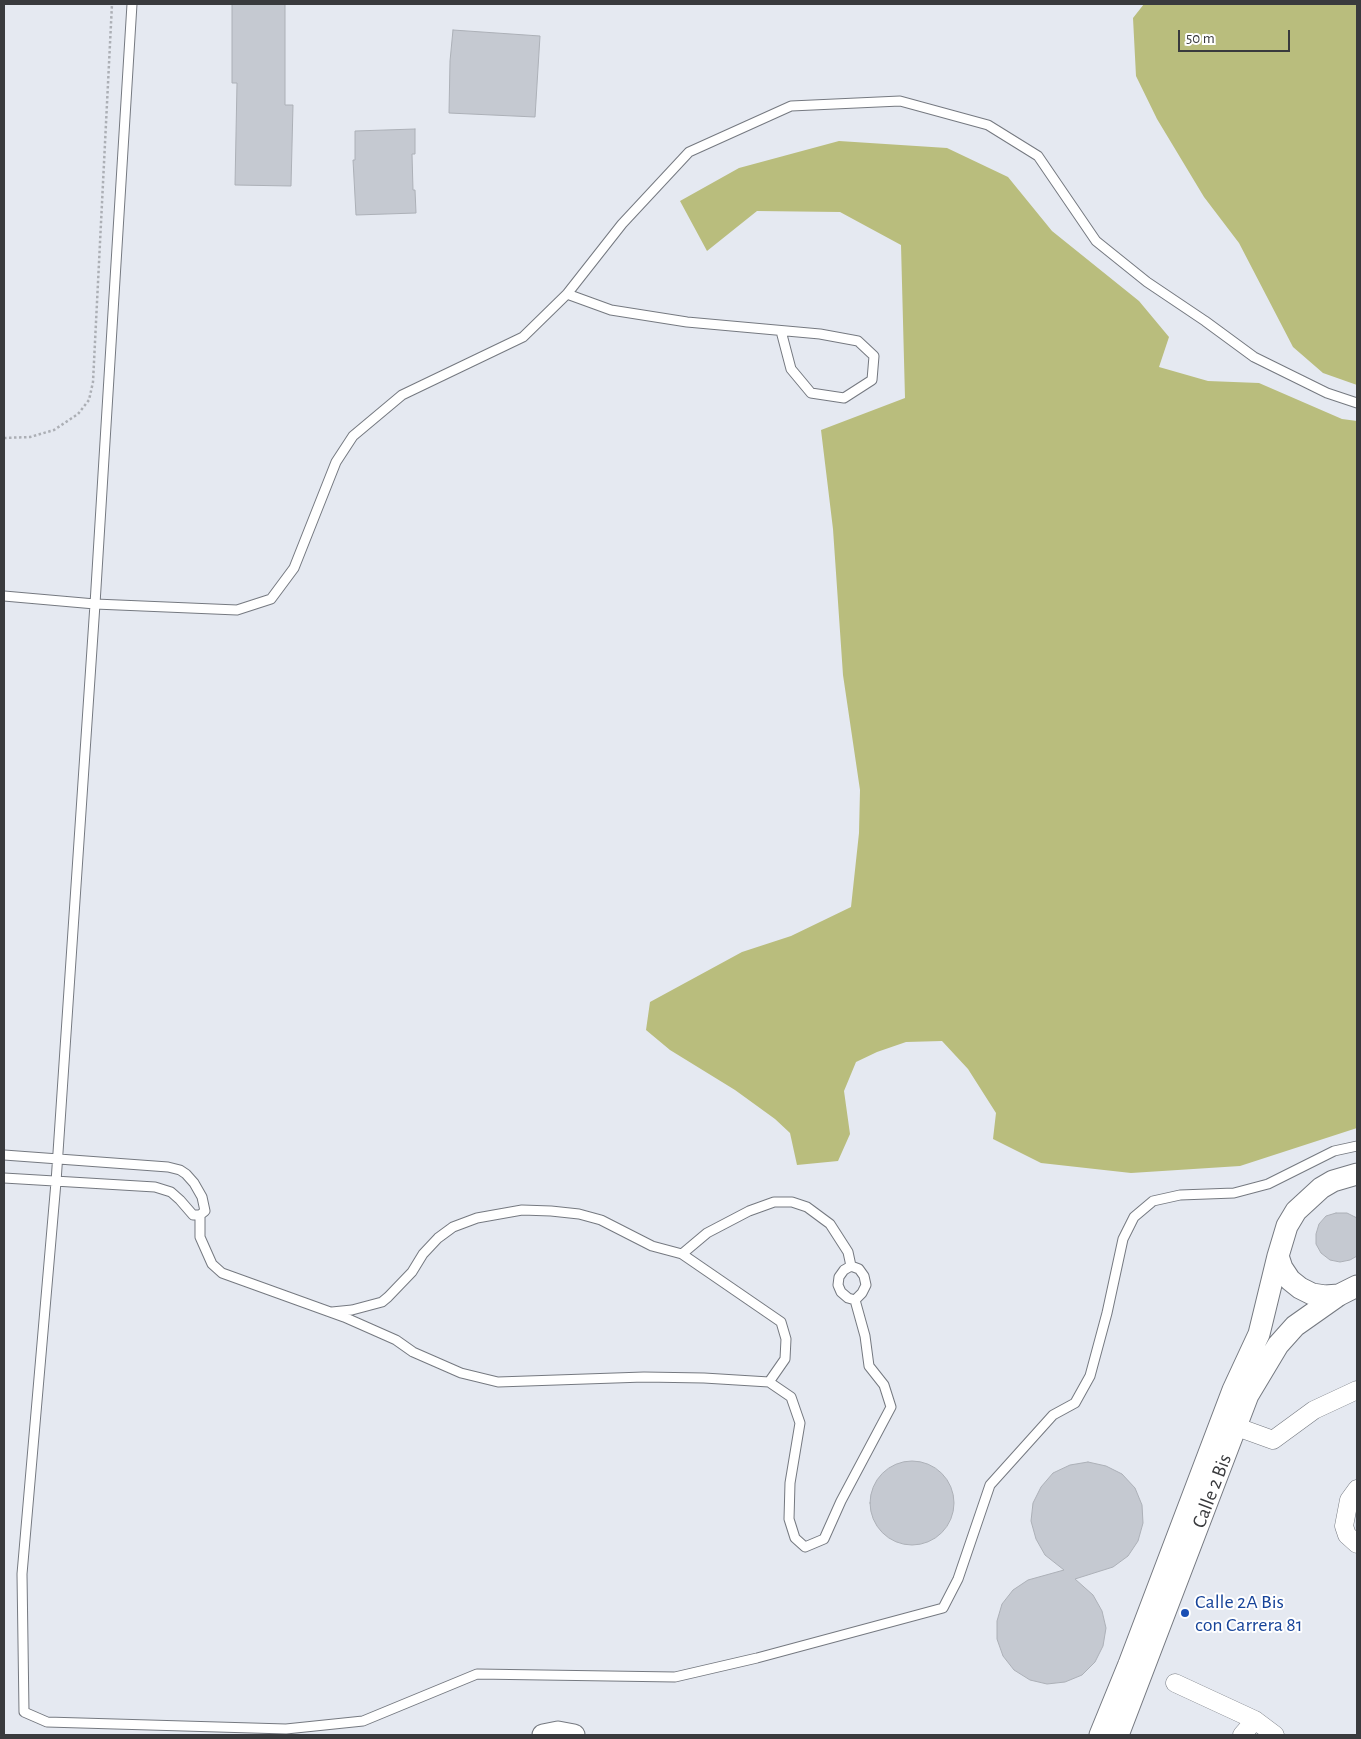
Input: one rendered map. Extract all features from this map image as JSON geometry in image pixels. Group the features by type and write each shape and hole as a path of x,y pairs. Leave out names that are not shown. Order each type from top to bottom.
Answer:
{"street":[{"name":"Calle 2 Bis","path":"1100,1735 1133,1655 1233,1390 1259,1334 1287,1226 1296,1211 1309,1197 1333,1181 1357,1174"},
{"path":"1278,1256 1282,1268 1290,1280 1300,1288 1312,1294 1325,1296 1339,1295"},
{"name":"Calle 2 Bis","path":"1118,1735 1248,1395 1278,1345 1295,1326 1339,1295 1357,1286"},
{"path":"1237,1427 1273,1440 1314,1410 1357,1390"},
{"path":"1357,1489 1350,1500 1344,1526 1347,1535 1357,1544"},
{"path":"1175,1683 1255,1720 1276,1735"},
{"path":"1242,1735 1255,1720"},
{"path":"543,1735 558,1732 574,1735"}],"lane":[{"path":"132,4 95,604 56,1182 22,1574 24,1712 46,1722 286,1729 363,1722 477,1674 675,1677 757,1658 943,1608 958,1579 990,1486 1054,1415 1075,1402 1090,1376 1107,1313 1123,1239 1134,1217 1153,1201 1180,1195 1234,1193 1268,1184 1334,1150 1357,1146"},
{"path":"4,596 95,604 237,610 271,599 294,568 336,462 353,436 402,396 524,336 567,294 622,224 689,152 791,106 900,101 988,125 1038,156 1096,241 1147,282 1254,357 1327,392 1357,403"},
{"path":"567,294 611,310 686,322 820,334 858,341 874,356 872,380 844,398 811,393 791,369 781,331"},
{"path":"4,1155 168,1167 180,1170 194,1183 202,1197 205,1211 200,1215 194,1215 171,1192 155,1187 4,1178"},
{"path":"682,1254 707,1233 749,1211 774,1202 792,1202 807,1207 830,1224 848,1252 851,1266"},
{"path":"330,1312 352,1310 382,1302 412,1272 422,1254 432,1243 453,1227 477,1218 522,1210 551,1210 579,1214 601,1220 652,1246 682,1254 781,1322 786,1339 784,1359 769,1382"},
{"path":"200,1215 200,1237 212,1264 222,1273 330,1312 396,1340 414,1352 461,1373 498,1382 644,1377 769,1382 791,1397 800,1423 790,1483 789,1519 795,1538 805,1547 824,1539 841,1501 891,1407 884,1385 869,1366 865,1336 855,1300"},
{"path":"851,1266 844,1270 839,1277 838,1285 848,1298 855,1300"},
{"path":"851,1266 859,1269 864,1276 866,1285 862,1293 855,1300"}],"path":[{"path":"4,438 30,437 54,430 78,414 89,400 93,382 112,4"}],"green space":[{"path":"1144,4 1357,4 1357,385 1323,373 1293,347 1239,243 1204,197 1157,119 1136,76 1133,18"},
{"path":"839,141 947,148 1008,177 1052,231 1139,301 1169,337 1159,367 1208,381 1259,383 1342,419 1357,421 1357,1128 1240,1166 1131,1173 1041,1163 993,1139 996,1113 968,1069 942,1041 906,1042 856,1062 844,1091 850,1134 838,1161 797,1165 790,1133 775,1119 735,1090 670,1050 646,1030 650,1002 742,952 791,936 851,907 859,833 860,790 843,675 833,529 821,430 905,398 901,245 840,212 757,211 707,251 680,201 739,168"}],"building":[{"path":"232,4 285,4 285,105 293,105 291,186 235,185 237,83 232,83"},
{"path":"453,30 540,36 535,117 449,113 450,61"},
{"path":"415,129 415,154 412,154 416,213 356,215 353,160 355,160 355,131"},
{"path":"1336,1213 1347,1213 1357,1218 1357,1256 1340,1262 1330,1260 1321,1253 1316,1244 1319,1224 1326,1216"},
{"path":"912,1461 928,1464 942,1473 951,1487 954,1503 951,1519 942,1533 928,1542 912,1545 896,1542 882,1533 873,1519 870,1503 873,1487 882,1473 896,1464"},
{"path":"1088,1462 1106,1466 1122,1474 1135,1488 1142,1505 1143,1523 1138,1541 1128,1556 1113,1567 1075,1579 1093,1595 1102,1611 1106,1628 1103,1646 1095,1662 1082,1675 1065,1682 1047,1684 1030,1680 1014,1670 1003,1656 997,1639 997,1621 1002,1604 1013,1590 1028,1580 1064,1570 1045,1555 1036,1539 1031,1521 1033,1503 1041,1487 1053,1473 1070,1465"}],"place":[{"name":"Calle 2A Bis con Carrera 81","path":"1185,1613"}]}
